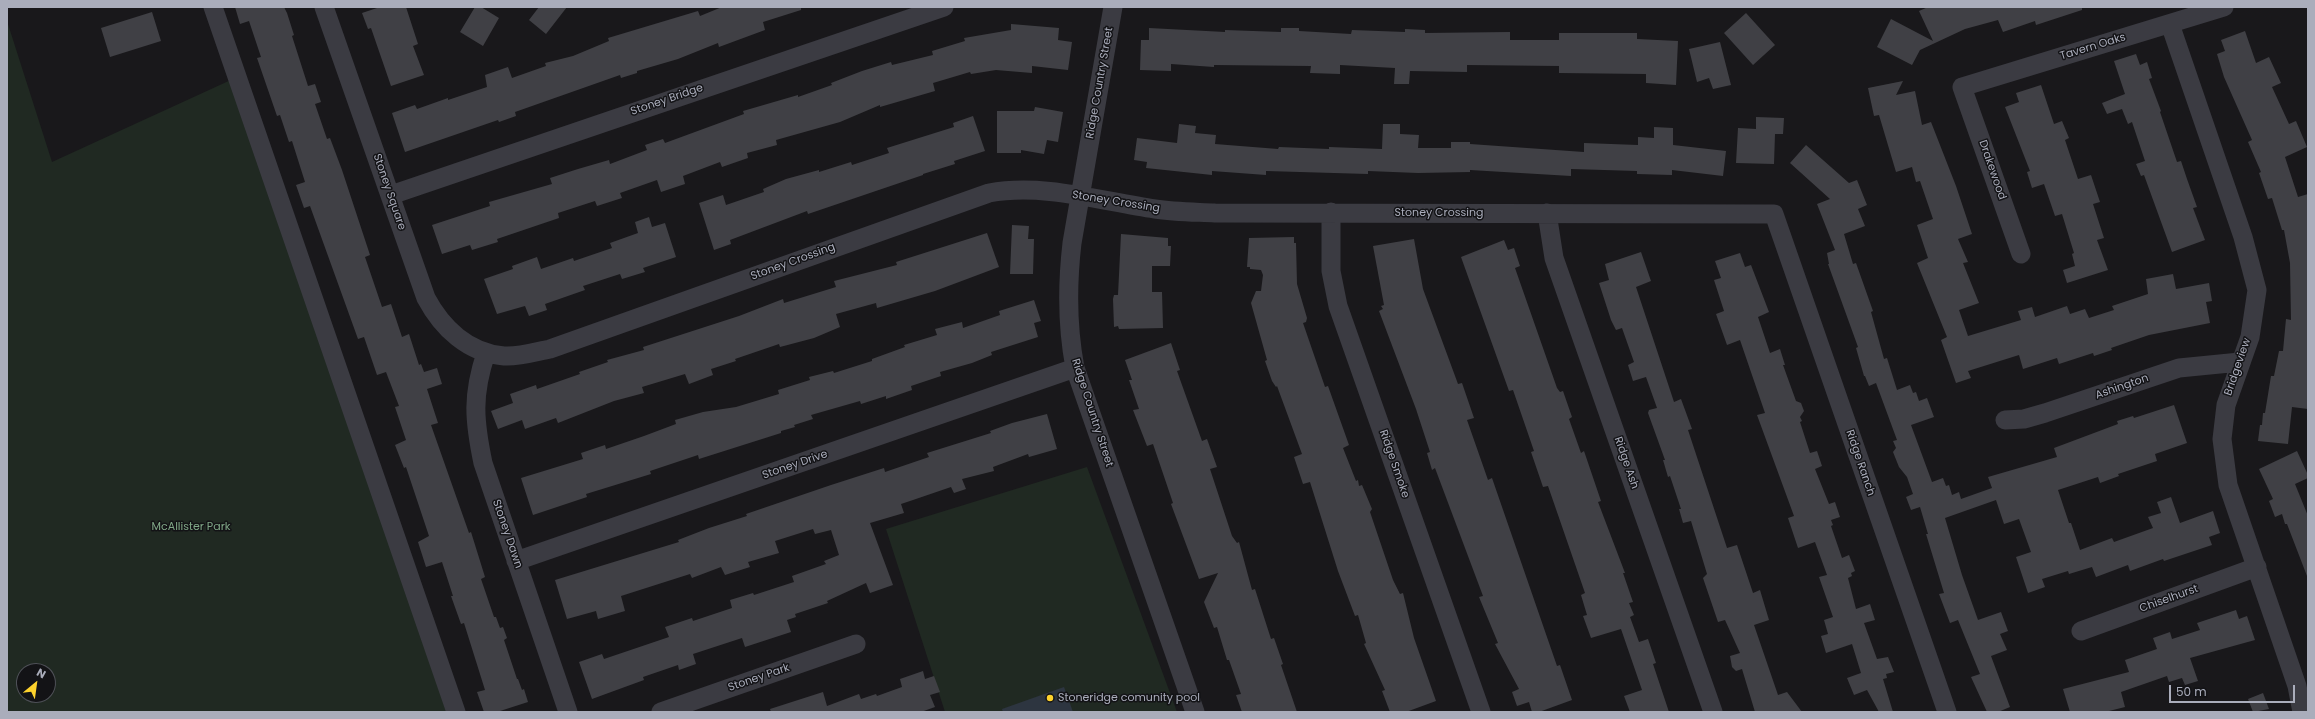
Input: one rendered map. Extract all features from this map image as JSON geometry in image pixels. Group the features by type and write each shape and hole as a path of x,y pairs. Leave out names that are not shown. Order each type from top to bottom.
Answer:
{"street":[{"path":"213,7 456,712"},
{"name":"Stoney Square","path":"324,7 426,298 436,316 448,330 463,342 486,353"},
{"name":"Stoney Bridge","path":"391,195 944,7"},
{"name":"Ridge Country Street","path":"1113,7 1072,243 1068,292 1069,334 1075,368 1195,712"},
{"name":"Tavern Oaks","path":"1962,87 2224,7"},
{"name":"Bridgeview","path":"2170,24 2243,237 2257,290 2250,338 2240,362 2226,405 2222,439 2224,462 2228,485 2297,686 2302,712"},
{"name":"Drakewood","path":"1962,87 2021,254"},
{"name":"Stoney Crossing","path":"486,353 504,356 520,355 550,349 989,193 1010,189 1080,197 1157,210 1216,213 1331,212 1774,214"},
{"name":"Ridge Smoke","path":"1331,212 1331,271 1338,306 1481,712"},
{"name":"Ridge Ash","path":"1548,213 1554,258 1713,712"},
{"name":"Ridge Ranch","path":"1774,214 1947,712"},
{"name":"Stoney Dawn","path":"486,353 476,387 474,404 478,439 483,463 568,712"},
{"name":"Ashington","path":"2005,420 2024,419 2046,413 2179,368 2240,362"},
{"name":"Stoney Drive","path":"516,561 1075,368"},
{"name":"Chiselhurst","path":"2081,631 2257,567"},
{"name":"Stoney Park","path":"661,712 856,644"}],"green space":[{"name":"McAllister Park","path":"7,21 52,162 233,79 449,712 7,712"},
{"path":"1087,467 1177,712 945,712 886,529"}],"shaded area":[{"name":"Stoneridge comunity pool","path":"1064,687 1073,712 1003,712 1002,709"}],"building":[{"path":"235,7 284,7 294,35 292,36 308,86 315,84 321,102 315,104 327,139 330,138 342,170 370,255 365,257 382,307 391,304 402,337 409,334 419,365 421,364 424,372 437,368 442,384 427,389 438,423 431,425 469,533 471,532 485,577 481,579 494,617 496,617 500,628 503,627 507,638 504,640 517,679 522,690 524,689 528,702 497,712 484,712 477,692 485,690 464,623 461,624 451,596 453,596 442,562 426,567 418,542 429,536 406,467 404,468 395,445 406,440 395,407 399,406 386,372 377,375 364,337 358,339 310,206 304,208 296,185 305,182 292,141 289,142 280,115 277,116 257,58 261,57 249,21 240,24"},
{"path":"380,7 406,7 418,44 413,46 424,75 391,86 371,28 368,29 362,13"},
{"path":"475,7 481,7 499,18 483,46 460,32"},
{"path":"539,7 567,7 546,34 529,20"},
{"path":"722,7 801,7 801,10 763,22 765,30 719,47 718,43 678,59 637,71 637,73 621,78 620,75 515,112 516,116 499,122 498,120 405,152 392,113 415,105 417,109 487,87 485,75 508,67 512,78 546,66 545,63 573,56 609,41 608,38 698,11 700,16"},
{"path":"1928,7 2082,7 2082,10 2036,25 2035,21 2003,32 1998,20 1965,29 1920,50 1912,65 1877,47 1891,19 1933,41 1919,11"},
{"path":"152,12 161,41 110,57 101,28"},
{"path":"1746,13 1775,45 1753,65 1724,33"},
{"path":"1011,24 1059,28 1058,40 1072,42 1068,70 1032,66 1032,73 996,70 971,74 970,72 933,83 935,91 880,107 880,105 840,122 776,140 777,145 747,153 748,158 722,167 720,162 683,176 685,184 661,192 657,180 620,193 622,198 597,206 595,201 558,213 559,218 497,239 498,242 472,250 470,245 442,254 432,225 490,206 489,202 552,184 550,178 609,160 610,164 647,150 645,145 663,139 665,143 744,114 743,111 798,95 798,97 832,85 831,83 862,71 891,62 892,65 933,55 932,51 965,41 964,38 1011,30"},
{"path":"1149,28 1225,32 1225,30 1281,32 1281,28 1299,28 1299,31 1351,34 1352,30 1405,32 1405,29 1425,30 1425,33 1510,32 1510,40 1559,40 1559,33 1637,33 1637,39 1678,41 1676,85 1646,83 1646,74 1559,73 1559,66 1467,65 1467,72 1410,71 1409,84 1394,84 1395,68 1340,65 1340,74 1310,73 1311,66 1214,65 1214,67 1171,64 1171,71 1140,70 1141,40 1149,40"},
{"path":"2245,31 2256,63 2269,57 2281,83 2272,87 2289,124 2296,121 2307,147 2285,157 2298,197 2308,194 2308,409 2292,407 2288,444 2258,441 2263,413 2265,413 2271,376 2274,376 2279,351 2283,351 2286,319 2291,320 2290,263 2284,230 2282,230 2272,198 2268,199 2259,173 2261,172 2248,142 2252,140 2224,77 2217,54 2225,51 2221,40"},
{"path":"1720,42 1731,85 1713,89 1709,78 1697,82 1689,49"},
{"path":"2136,54 2140,65 2147,62 2152,78 2149,79 2177,162 2181,161 2197,207 2193,208 2205,240 2172,252 2144,175 2141,176 2136,164 2145,161 2132,122 2128,124 2122,109 2107,114 2102,103 2125,94 2114,61"},
{"path":"1903,81 1896,95 1915,91 1922,125 1931,122 1956,186 1972,234 1958,239 1968,262 1963,263 1979,303 1959,310 1968,336 2021,320 2018,311 2032,307 2035,317 2067,306 2070,314 2085,309 2089,318 2114,310 2112,306 2148,294 2146,279 2173,274 2176,289 2209,283 2212,301 2206,302 2210,323 2149,335 2111,348 2112,350 2094,356 2093,353 2059,364 2057,358 2023,369 2019,355 1968,371 1971,378 1956,383 1941,340 1947,337 1917,263 1928,258 1917,225 1933,219 1920,181 1916,182 1912,167 1896,172 1879,115 1874,116 1868,88"},
{"path":"2041,85 2054,124 2062,121 2069,138 2065,140 2078,179 2091,175 2100,202 2093,204 2104,238 2097,240 2108,270 2067,283 2063,270 2075,266 2072,254 2074,253 2062,214 2055,216 2044,184 2032,188 2027,172 2030,171 2005,107 2019,102 2016,93"},
{"path":"1035,107 1063,112 1058,142 1047,140 1044,154 1021,150 1021,153 997,153 997,111 1034,111"},
{"path":"973,116 985,151 954,161 955,164 808,214 807,211 730,240 731,244 714,250 699,203 723,195 726,205 764,192 763,189 786,179 819,170 819,172 851,162 852,165 889,153 887,148 954,127 953,123"},
{"path":"1756,117 1784,118 1783,134 1775,134 1774,164 1736,163 1738,128 1756,129"},
{"path":"1179,124 1196,126 1195,133 1216,135 1215,144 1278,149 1279,147 1329,149 1329,147 1382,149 1383,124 1400,124 1400,134 1419,135 1418,148 1451,148 1451,142 1470,142 1470,144 1584,152 1584,143 1638,145 1638,137 1654,138 1654,127 1673,128 1673,145 1726,151 1723,176 1672,170 1672,175 1637,174 1637,171 1571,169 1571,176 1470,170 1470,172 1418,173 1368,171 1368,174 1266,171 1266,175 1212,171 1212,175 1146,168 1147,162 1134,160 1137,138 1177,143"},
{"path":"1806,145 1849,183 1857,180 1867,205 1858,209 1865,226 1844,234 1853,264 1856,263 1873,311 1871,312 1884,359 1887,358 1897,390 1910,385 1913,393 1916,392 1919,401 1927,398 1934,417 1911,425 1932,482 1943,478 1946,486 1949,485 1952,495 1959,492 1961,499 1992,488 1988,477 2057,457 2054,448 2118,424 2117,421 2133,416 2134,418 2174,405 2187,443 2155,454 2157,461 2118,474 2119,476 2100,483 2098,477 2058,490 2069,523 2071,523 2080,550 2112,538 2114,542 2153,528 2148,517 2161,513 2157,502 2171,497 2180,523 2213,511 2220,533 2209,537 2212,545 2164,561 2163,559 2130,571 2128,565 2096,577 2092,567 2069,574 2068,571 2042,579 2045,587 2028,593 2016,557 2031,552 2019,519 2004,524 1996,500 1945,518 1962,575 1978,620 2001,612 2008,631 2000,634 2007,650 1991,656 2010,707 1998,712 1987,712 1971,677 1980,674 1958,620 1950,623 1939,594 1944,593 1926,534 1928,534 1920,507 1911,510 1906,497 1913,494 1907,477 1899,467 1893,452 1896,448 1893,441 1897,440 1876,383 1869,386 1864,376 1856,348 1858,347 1828,264 1827,253 1835,250 1817,204 1830,199 1790,163"},
{"path":"649,217 652,227 665,223 676,257 643,268 645,272 622,279 620,274 583,286 585,290 545,304 547,310 529,316 525,306 497,314 484,279 513,269 512,266 537,257 541,269 573,258 574,261 612,248 610,243 638,233 635,222"},
{"path":"1012,225 1029,226 1028,239 1034,239 1033,274 1010,274"},
{"path":"987,233 999,267 935,291 877,308 876,303 836,314 840,327 814,338 780,347 779,344 735,359 736,361 711,369 713,375 689,384 685,374 642,387 644,393 614,401 558,423 556,418 525,429 522,420 498,429 491,411 513,403 510,394 536,385 537,389 580,374 579,372 608,362 607,360 644,350 643,347 739,316 783,299 784,303 836,287 834,281 897,265 896,262"},
{"path":"1121,234 1168,238 1168,246 1171,246 1170,266 1152,266 1152,292 1162,292 1163,328 1119,329 1118,326 1114,327 1113,299 1114,295 1118,295"},
{"path":"1294,237 1294,243 1296,243 1297,284 1307,318 1306,322 1303,323 1325,387 1328,386 1349,445 1343,448 1356,481 1358,480 1359,486 1362,485 1372,509 1370,512 1393,580 1400,594 1403,593 1414,638 1436,701 1406,712 1390,712 1382,691 1385,690 1364,644 1366,643 1358,615 1355,616 1338,571 1310,482 1303,484 1294,457 1302,454 1277,386 1276,387 1272,381 1265,361 1267,360 1251,303 1256,291 1261,291 1263,275 1261,270 1250,269 1250,267 1247,267 1249,238"},
{"path":"1414,239 1423,289 1458,384 1462,383 1474,418 1467,420 1488,480 1492,478 1557,666 1560,665 1572,700 1539,712 1532,712 1529,702 1517,706 1512,692 1519,689 1495,644 1498,643 1479,597 1483,596 1435,468 1432,470 1427,453 1430,452 1416,409 1379,311 1383,309 1381,306 1384,305 1373,246"},
{"path":"1504,240 1508,250 1514,248 1520,266 1515,268 1557,388 1560,392 1563,391 1572,417 1569,419 1581,453 1584,451 1601,501 1598,502 1625,573 1623,573 1633,602 1629,603 1634,615 1630,617 1639,642 1648,639 1656,663 1653,664 1669,712 1630,712 1624,696 1642,690 1621,629 1591,638 1583,616 1587,615 1581,595 1585,593 1548,486 1543,487 1531,452 1534,451 1513,390 1509,391 1461,257"},
{"path":"1641,252 1651,281 1636,287 1674,402 1681,399 1692,429 1688,430 1727,548 1737,545 1753,593 1760,590 1769,620 1754,625 1778,695 1787,692 1802,712 1755,712 1742,669 1736,671 1732,667 1730,656 1740,653 1725,620 1718,622 1703,578 1707,574 1691,521 1683,523 1679,509 1681,509 1670,476 1668,477 1663,460 1665,460 1648,413 1649,410 1657,408 1646,377 1633,381 1628,365 1634,362 1622,328 1616,330 1611,320 1599,283 1609,280 1605,264"},
{"path":"1740,253 1745,267 1751,265 1769,312 1758,317 1770,353 1780,349 1785,365 1783,365 1796,401 1801,403 1804,411 1800,417 1802,421 1800,422 1810,453 1817,451 1822,466 1815,469 1829,504 1835,502 1840,517 1831,520 1833,525 1831,526 1842,558 1849,555 1855,571 1851,573 1852,576 1848,578 1856,609 1870,604 1875,620 1864,623 1877,659 1888,657 1894,672 1886,674 1887,678 1883,679 1893,712 1879,712 1867,690 1854,695 1847,678 1861,673 1852,644 1826,653 1821,636 1828,634 1824,620 1833,617 1819,577 1827,575 1815,542 1798,548 1788,518 1794,516 1757,415 1765,413 1740,340 1727,345 1716,314 1724,311 1714,280 1721,278 1715,261"},
{"path":"1034,300 1041,321 1034,323 1038,337 991,352 992,355 972,363 940,372 941,376 911,386 912,390 886,399 886,396 861,404 860,401 811,415 813,419 794,425 795,427 781,431 781,433 699,459 698,455 650,471 651,474 586,494 587,497 533,515 521,478 583,459 581,453 605,445 606,449 676,424 675,420 703,412 736,407 779,394 778,390 810,380 809,377 833,371 834,373 872,361 872,359 905,347 904,345 937,335 935,329 962,322 963,328 1000,315 999,311"},
{"path":"1171,343 1180,370 1177,371 1202,441 1207,439 1217,467 1210,469 1232,536 1237,543 1239,542 1252,590 1255,589 1271,639 1274,638 1283,664 1281,665 1297,712 1242,712 1236,695 1241,694 1229,660 1227,660 1217,627 1214,628 1204,602 1218,573 1199,579 1171,504 1173,503 1153,444 1147,446 1133,410 1139,409 1129,380 1132,380 1125,360"},
{"path":"1047,414 1057,449 1029,457 1028,454 993,467 994,471 962,479 966,489 954,493 951,487 901,504 904,513 870,523 893,585 870,593 866,583 827,601 828,603 795,614 796,617 787,620 791,632 745,647 742,638 693,654 696,664 679,670 678,665 643,677 644,680 592,699 579,662 602,654 604,659 669,637 665,627 692,618 693,621 732,608 730,600 753,593 754,595 794,582 792,576 826,564 824,561 839,555 831,530 815,534 813,529 775,541 779,553 748,562 750,567 725,575 721,567 692,578 690,574 621,596 625,611 598,619 596,611 567,619 555,580 679,542 678,540 709,528 747,516 746,514 884,468 885,472 929,457 927,453 991,433 990,431 1012,423"},
{"path":"2297,451 2308,475 2308,478 2295,484 2308,516 2307,576 2282,514 2275,517 2269,501 2273,499 2259,469"},
{"path":"2236,610 2239,619 2247,616 2255,640 2190,658 2198,681 2185,685 2182,678 2169,682 2167,676 2121,692 2125,707 2105,712 2070,712 2063,689 2129,672 2125,660 2157,649 2153,638 2170,632 2172,639 2200,630 2197,623"},
{"path":"923,671 925,679 934,676 940,692 930,695 935,707 921,712 771,712 770,709 823,692 827,706 859,694 861,699 876,694 877,696 902,687 900,679"},
{"path":"2263,693 2269,709 2253,712 2248,699"}],"place":[{"name":"Stoneridge comunity pool","path":"1050,698"}]}
